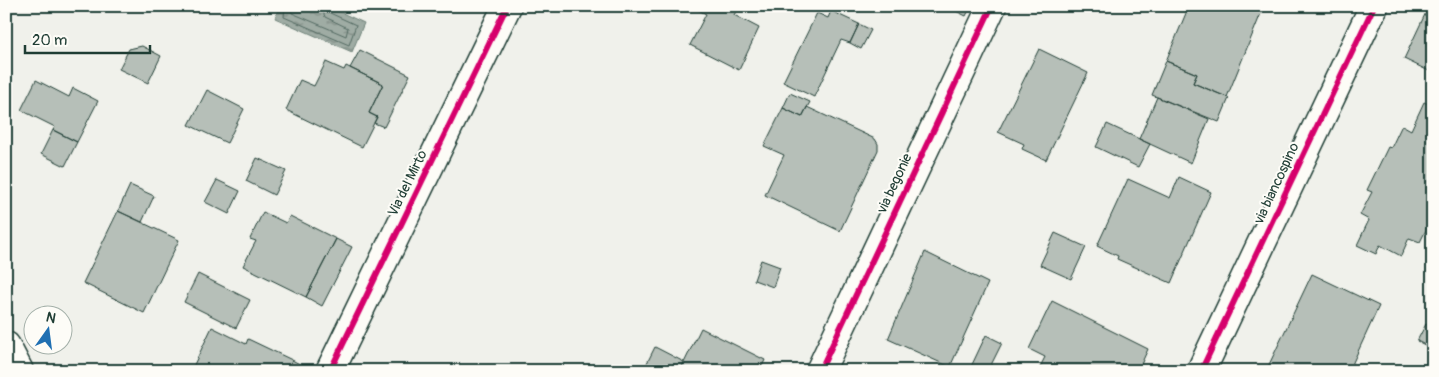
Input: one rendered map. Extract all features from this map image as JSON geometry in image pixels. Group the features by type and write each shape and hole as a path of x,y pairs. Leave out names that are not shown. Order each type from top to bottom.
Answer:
{"street":[{"name":"Via del Mirto","path":"330,371 507,6"},
{"name":"via begonie","path":"820,371 992,6"},
{"name":"via biancospino","path":"1201,371 1374,6"},
{"path":"6,346 19,371"}],"water":[{"path":"281,6 327,6 364,23 352,52 275,18"}],"building":[{"path":"691,6 739,6 734,15 759,28 739,70 690,45 706,14"},
{"path":"954,6 971,6 966,16 952,9"},
{"path":"1189,6 1264,6 1227,97 1193,83 1197,74 1166,61"},
{"path":"1428,8 1433,10 1433,73 1404,59"},
{"path":"831,11 859,24 850,43 841,40 814,97 783,82 817,13 828,18"},
{"path":"859,24 871,30 861,49 850,43"},
{"path":"142,46 161,56 148,83 119,69 129,49"},
{"path":"1039,49 1088,73 1046,160 1022,149 1024,144 998,132"},
{"path":"360,50 410,75 384,127 374,123 377,117 369,113 383,84 350,68"},
{"path":"1166,61 1197,74 1193,83 1229,98 1219,122 1152,95"},
{"path":"326,62 344,70 346,66 383,84 369,113 377,117 362,147 286,110 300,80 314,86"},
{"path":"36,80 69,97 73,88 98,101 77,142 53,130 55,127 21,110"},
{"path":"207,90 244,109 227,143 189,125"},
{"path":"790,93 810,102 802,117 783,108"},
{"path":"1157,97 1209,119 1191,163 1139,139"},
{"path":"1424,102 1433,106 1433,186 1430,191 1433,192 1433,216 1420,242 1409,238 1401,256 1380,245 1376,254 1357,245 1369,220 1360,215 1372,192 1367,190 1388,147 1391,148 1402,125 1411,130"},
{"path":"807,107 875,139 878,144 878,150 840,231 765,195 784,155 764,146 783,108 802,117"},
{"path":"1107,124 1150,144 1138,167 1096,147"},
{"path":"53,130 77,142 65,166 41,154"},
{"path":"257,158 286,171 274,195 246,181"},
{"path":"1179,177 1211,192 1171,283 1117,259 1118,256 1097,246 1128,179 1170,198"},
{"path":"217,180 240,191 229,214 205,202"},
{"path":"130,185 154,196 142,222 118,211"},
{"path":"118,211 179,240 144,313 83,283"},
{"path":"263,212 286,223 290,216 336,239 306,297 243,266 256,241 250,239"},
{"path":"1055,233 1086,247 1071,279 1040,265"},
{"path":"336,239 352,247 322,306 306,297"},
{"path":"925,252 988,283 950,367 888,339"},
{"path":"761,260 780,267 773,287 754,280"},
{"path":"198,274 250,300 236,328 184,302"},
{"path":"1312,274 1379,306 1349,371 1266,371"},
{"path":"1052,301 1148,349 1138,371 1038,371 1045,357 1029,349"},
{"path":"1426,324 1433,327 1433,349 1417,341"},
{"path":"212,327 246,344 248,339 292,360 287,371 196,371 192,369"},
{"path":"701,328 765,360 760,371 680,371"},
{"path":"986,335 1002,343 988,371 969,371"},
{"path":"655,347 684,362 680,371 643,371"},
{"path":"292,360 307,368 305,371 287,371"}],"cycle path":[{"path":"330,371 507,6"},
{"path":"820,371 992,6"},
{"path":"1201,371 1374,6"}]}
